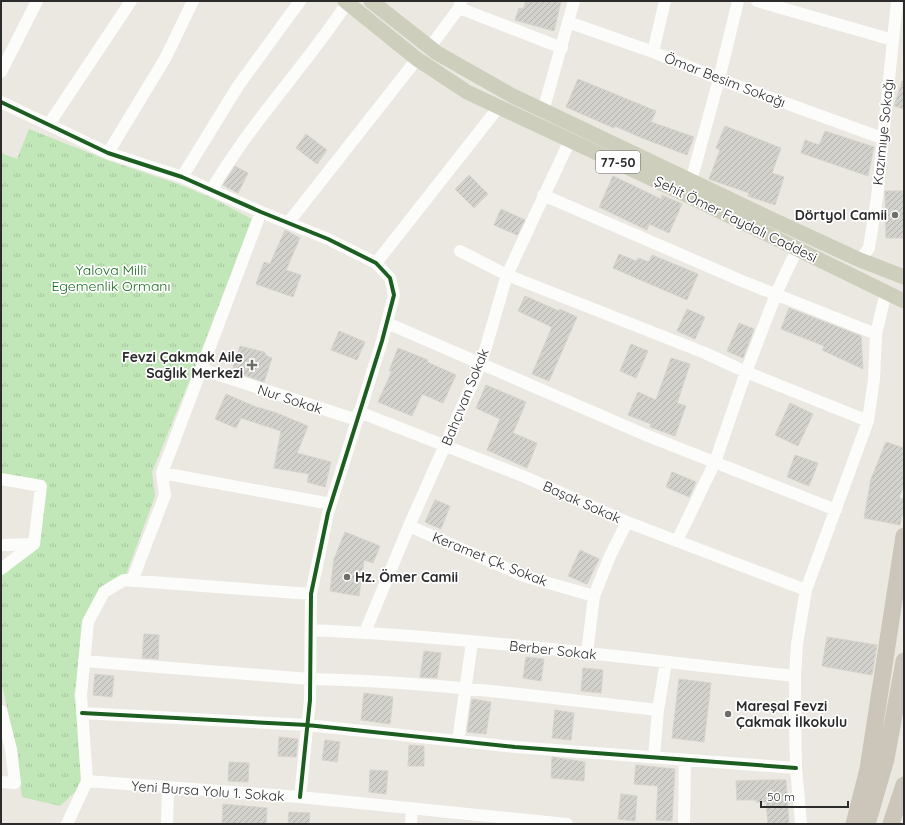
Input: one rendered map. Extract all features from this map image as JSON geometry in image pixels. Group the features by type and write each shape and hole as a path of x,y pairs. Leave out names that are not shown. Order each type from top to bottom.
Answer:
{"highway":[{"path":"854,824 868,769 904,536"},
{"path":"867,824 886,759 904,661"},
{"path":"891,824 904,785"}],"main road":[{"name":"Şehit Ömer Faydalı Caddesi","path":"371,1 427,46 464,70 543,111 860,260 904,277"},
{"name":"Şehit Ömer Faydalı Caddesi","path":"346,2 417,59 461,88 498,108 570,140 904,301"}],"street":[{"path":"1,72 37,1"},
{"path":"49,124 130,1"},
{"path":"108,152 166,57 193,1"},
{"path":"182,177 238,86 300,1"},
{"path":"543,111 574,1"},
{"path":"653,52 665,1"},
{"path":"690,181 719,79 738,1"},
{"path":"757,1 893,40"},
{"name":"Kazımıye Sokağı","path":"860,260 869,248 877,197 897,1"},
{"path":"212,189 231,157 261,115 326,36 346,2"},
{"path":"427,46 433,44 460,5 562,48"},
{"name":"Ömar Besim Sokağı","path":"568,22 653,52 719,79 882,138"},
{"path":"288,223 417,59"},
{"path":"1,102 108,152 182,177 261,212 328,239 376,263 390,278 394,295 387,323 331,504 311,594 310,679 300,798"},
{"path":"376,263 498,108"},
{"name":"Bahçıvan Sokak","path":"365,632 409,526 481,364 507,275 543,194 570,140"},
{"path":"543,194 742,281 876,334"},
{"path":"132,581 165,495 162,473 174,445 201,369 261,212"},
{"path":"677,541 715,462 746,372 776,294 797,249"},
{"path":"460,251 507,275 705,353 746,372 868,421"},
{"path":"801,824 796,768 794,676 797,644 806,590 868,421 874,379 876,334 886,292"},
{"path":"387,323 648,436 836,510"},
{"name":"Nur Sokak","path":"201,369 358,416"},
{"name":"Başak Sokak","path":"358,416 444,446 525,477 627,522 806,590"},
{"path":"162,473 331,504"},
{"path":"1,479 41,486 34,544 1,569"},
{"path":"587,653 594,596 610,556 627,522"},
{"name":"Keramet Çk. Sokak","path":"409,526 524,576 594,596"},
{"path":"1,545 34,544"},
{"path":"67,824 87,781 81,695 84,661 88,622 104,592 124,580 311,594"},
{"name":"Berber Sokak","path":"311,630 365,632 472,642 794,676"},
{"path":"458,741 464,688 472,642"},
{"path":"84,661 310,679 464,688 658,710"},
{"path":"654,757 658,710 666,662"},
{"path":"1,711 10,749 15,783 1,782"},
{"path":"82,713 307,725 458,741 796,768"},
{"path":"684,824 686,760"},
{"name":"Yeni Bursa Yolu 1. Sokak","path":"87,781 300,798 567,824"},
{"path":"167,824 168,788"},
{"path":"411,824 412,809"}],"green space":[{"name":"Yalova Millî Egemenlik Ormanı","path":"29,129 107,160 178,184 212,198 252,219 197,362 152,472 155,496 124,580 103,592 88,622 84,661 74,696 82,713 87,781 60,806 22,797 14,737 1,681 1,569 34,544 41,486 1,479 1,153 17,159"}],"building":[{"path":"526,1 561,1 554,31 515,20 519,8 523,9"},
{"path":"578,79 656,111 651,122 694,137 687,155 615,126 614,128 566,107"},
{"path":"902,81 904,81 904,109 894,106"},
{"path":"725,126 781,148 772,173 784,177 775,205 748,196 749,193 709,179 720,150 716,148"},
{"path":"825,131 874,147 868,176 801,153 805,140 819,145"},
{"path":"306,134 327,150 317,164 296,148"},
{"path":"235,166 248,173 238,193 223,185"},
{"path":"469,175 488,194 474,208 455,189"},
{"path":"613,176 661,199 662,195 682,204 669,233 649,224 647,230 599,207"},
{"name":"Dörtyol Camii","path":"885,191 904,191 904,238 886,238"},
{"path":"501,209 525,220 517,235 494,225"},
{"path":"285,230 300,238 286,270 301,275 293,297 256,284 264,262 270,264"},
{"path":"619,254 636,261 638,258 649,262 652,255 698,274 687,300 613,268"},
{"path":"525,296 577,317 549,381 532,374 552,327 518,311"},
{"path":"789,308 861,336 863,369 822,350 824,346 781,329"},
{"path":"687,309 705,317 695,339 677,331"},
{"path":"739,323 754,329 743,358 727,351"},
{"path":"339,331 365,342 357,360 331,350"},
{"path":"631,344 648,351 636,378 620,371"},
{"name":"Fevzi Çakmak Aile Sağlık Merkezi","path":"240,346 264,352 267,356 272,358 264,382 232,371"},
{"path":"398,348 428,360 427,362 456,375 443,403 422,394 412,416 378,402 392,371 389,371"},
{"path":"671,358 690,364 677,403 686,406 675,436 650,427 651,424 628,415 638,392 656,400"},
{"path":"486,385 526,402 513,433 537,443 527,468 487,450 500,419 476,408"},
{"path":"226,394 256,407 274,412 308,426 297,453 331,462 325,487 307,482 309,474 274,468 281,431 241,418 236,428 215,419"},
{"path":"790,403 813,414 798,446 775,435"},
{"path":"886,442 904,448 904,466 902,474 904,474 904,485 899,498 904,499 904,507 900,525 864,518 871,479"},
{"path":"795,455 818,463 809,486 787,477"},
{"path":"672,472 696,482 689,497 666,487"},
{"path":"435,500 450,506 441,529 425,522"},
{"path":"345,532 380,546 373,563 364,560 359,596 330,591 334,559"},
{"path":"580,550 599,559 587,584 568,576"},
{"path":"144,634 159,635 158,659 142,658"},
{"path":"827,637 877,645 872,675 822,666"},
{"path":"424,651 441,653 437,678 420,677"},
{"path":"526,657 544,659 541,681 523,678"},
{"path":"583,668 603,670 601,693 581,691"},
{"path":"95,674 114,676 112,697 93,695"},
{"path":"679,679 711,683 704,742 672,738"},
{"path":"364,693 393,697 390,724 361,720"},
{"path":"472,699 491,702 486,734 467,732"},
{"path":"555,710 574,713 571,740 552,738"},
{"path":"279,737 298,739 296,757 278,756"},
{"path":"325,740 340,742 337,762 322,760"},
{"path":"409,745 424,746 424,766 408,766"},
{"path":"552,757 585,762 584,781 551,778"},
{"path":"229,762 249,763 248,782 228,781"},
{"path":"636,765 675,769 672,821 656,820 658,786 634,784"},
{"path":"370,770 388,771 386,794 369,792"},
{"path":"786,780 789,824 768,824 766,802 756,802 756,800 737,800 736,781"},
{"path":"621,794 637,796 635,821 618,819"},
{"path":"223,804 267,808 266,824 222,824"},
{"path":"289,812 310,813 309,824 288,824"}],"cycle path":[{"path":"1,102 108,153 182,177 261,212 328,239 376,263 390,278 394,295 382,341 328,513 311,594 310,700 300,797"},
{"path":"82,713 307,725 515,747 796,768"}],"place":[{"name":"Dörtyol Camii","path":"895,215"},
{"name":"Fevzi Çakmak Aile Sağlık Merkezi","path":"252,365"},
{"name":"Hz. Ömer Camii","path":"347,577"},
{"name":"Mareşal Fevzi Çakmak İlkokulu","path":"728,714"}]}
